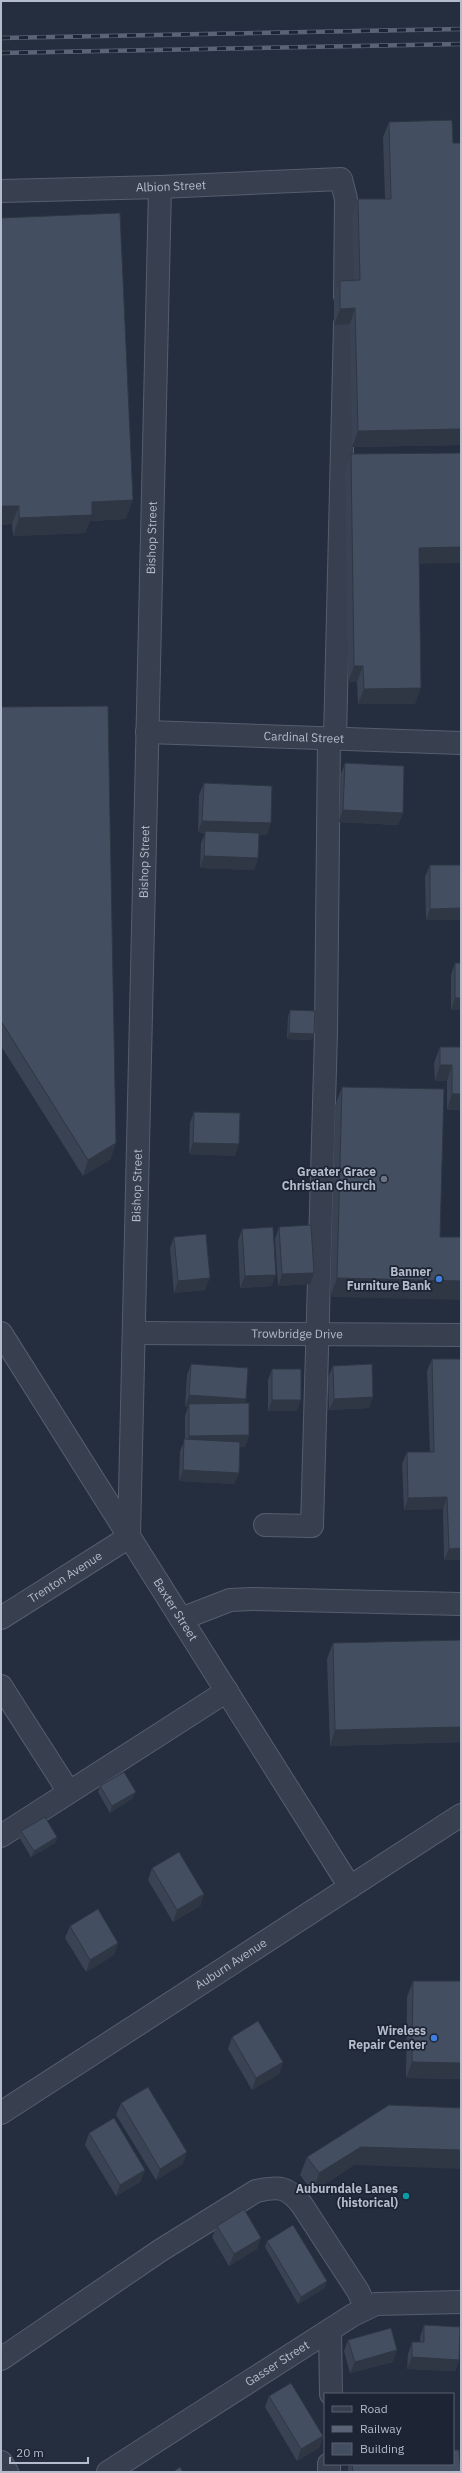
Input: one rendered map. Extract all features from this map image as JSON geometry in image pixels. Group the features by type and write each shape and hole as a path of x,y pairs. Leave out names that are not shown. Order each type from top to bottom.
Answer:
{"street":[{"name":"Albion Street","path":"1,191 160,187 341,179 346,199 345,296"},
{"name":"Bishop Street","path":"129,1536 160,187"},
{"path":"265,1525 312,1526 326,1034 332,738 345,324"},
{"name":"Cardinal Street","path":"147,732 461,743"},
{"name":"Trowbridge Drive","path":"134,1332 461,1335"},
{"name":"Baxter Street","path":"1,1333 350,1887"},
{"name":"Trenton Avenue","path":"1,1618 129,1536"},
{"path":"181,1619 230,1600 252,1599 461,1604"},
{"path":"1,1686 69,1792"},
{"path":"1,1836 227,1691"},
{"name":"Auburn Avenue","path":"1,2113 461,1815"},
{"path":"1,2359 162,2250 256,2191 272,2187 284,2188 294,2194 358,2291 366,2308"},
{"name":"Gasser Street","path":"108,2472 366,2308 376,2304 461,2302"},
{"path":"330,2330 331,2393"},
{"path":"1,2462 7,2472"}],"building":[{"path":"452,120 453,143 461,143 461,429 358,431 355,308 340,309 340,281 360,280 358,199 391,199 389,122"},
{"path":"120,213 133,500 92,502 92,515 19,518 19,506 1,506 1,218"},
{"path":"461,453 461,547 419,548 421,688 364,689 363,666 354,666 351,454"},
{"path":"108,706 116,1143 88,1160 1,1021 1,707"},
{"path":"345,763 404,766 403,813 343,810"},
{"path":"204,783 272,786 271,823 202,821"},
{"path":"205,831 259,833 258,858 204,856"},
{"path":"430,865 461,865 461,908 430,909"},
{"path":"455,963 461,963 461,998 455,998"},
{"path":"290,1010 315,1011 314,1034 289,1033"},
{"path":"440,1047 461,1047 461,1094 452,1094 452,1065 440,1065"},
{"path":"342,1087 444,1089 440,1237 461,1237 461,1281 337,1278"},
{"path":"194,1112 240,1113 239,1144 193,1143"},
{"path":"311,1225 314,1273 282,1274 279,1227"},
{"path":"273,1227 276,1275 245,1276 242,1229"},
{"path":"206,1234 210,1278 178,1281 174,1237"},
{"path":"432,1359 461,1359 461,1548 449,1549 447,1497 408,1498 407,1452 434,1452"},
{"path":"191,1364 248,1368 246,1399 189,1395"},
{"path":"372,1364 373,1397 334,1399 333,1366"},
{"path":"272,1369 301,1369 301,1400 272,1400"},
{"path":"249,1403 249,1435 189,1436 189,1404"},
{"path":"184,1439 240,1442 239,1473 183,1470"},
{"path":"461,1640 461,1727 335,1730 333,1643"},
{"path":"124,1772 136,1792 112,1806 100,1786"},
{"path":"45,1817 57,1837 34,1851 21,1831"},
{"path":"179,1852 204,1894 177,1910 152,1868"},
{"path":"98,1909 118,1943 90,1960 70,1926"},
{"name":"Wireless Repair Center","path":"413,1981 461,1981 461,2063 412,2062"},
{"path":"258,2021 283,2062 256,2078 232,2037"},
{"path":"148,2087 187,2152 160,2169 121,2103"},
{"path":"389,2105 461,2108 461,2150 361,2147 319,2173 307,2157"},
{"path":"114,2118 145,2170 120,2185 89,2133"},
{"path":"244,2209 261,2238 234,2254 217,2226"},
{"path":"293,2225 327,2281 301,2297 267,2241"},
{"path":"424,2325 460,2327 459,2360 412,2357 412,2342 424,2342"},
{"path":"391,2328 397,2350 355,2362 348,2340"},
{"path":"291,2383 323,2436 301,2449 269,2396"},
{"path":"454,2450 459,2450 461,2472 353,2472 352,2465 454,2465"},
{"path":"180,2467 183,2472 173,2472"}],"railway":[{"path":"1,38 461,29"},
{"path":"1,53 461,44"}],"place":[{"name":"Greater Grace Christian Church","path":"384,1179"},
{"name":"Banner Furniture Bank","path":"439,1279"},
{"name":"Wireless Repair Center","path":"434,2038"},
{"name":"Auburndale Lanes (historical)","path":"406,2196"}]}
